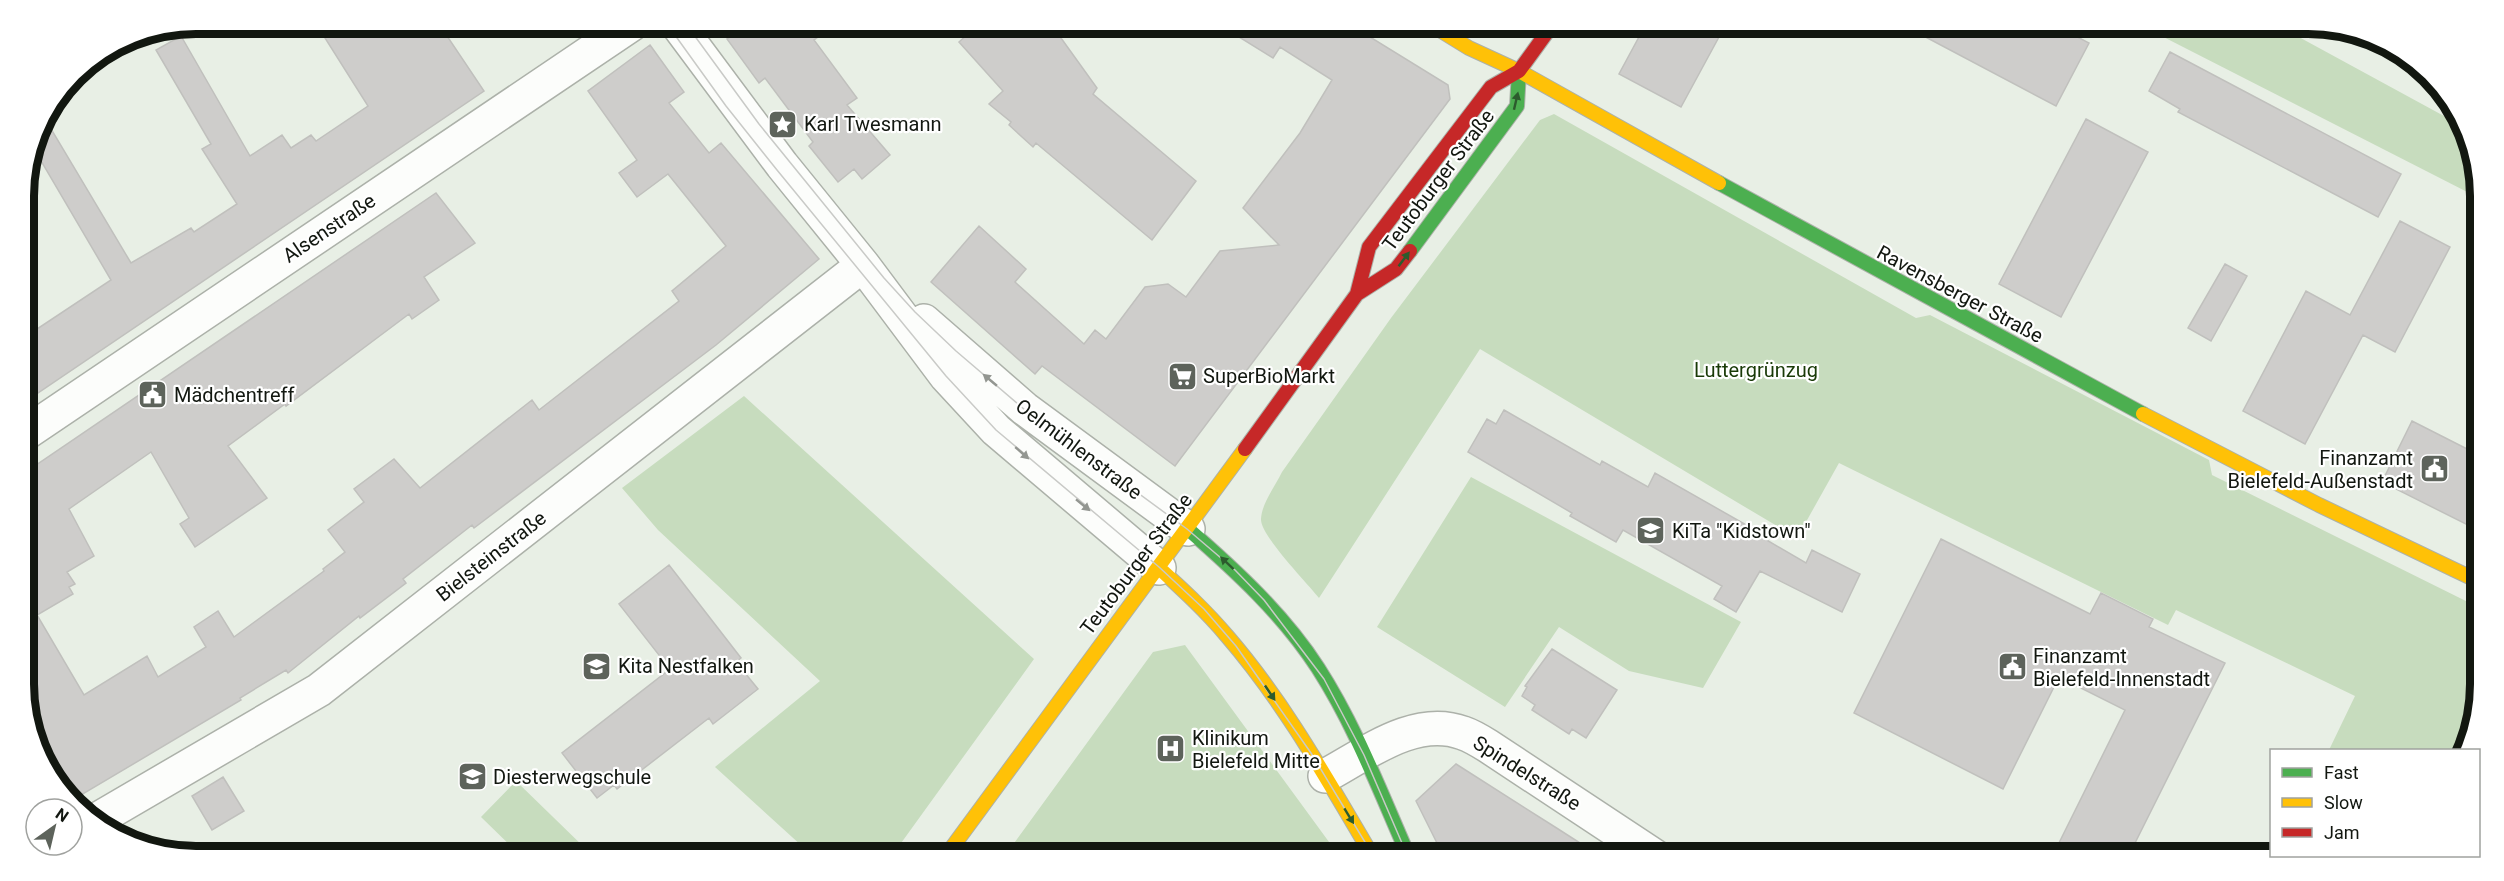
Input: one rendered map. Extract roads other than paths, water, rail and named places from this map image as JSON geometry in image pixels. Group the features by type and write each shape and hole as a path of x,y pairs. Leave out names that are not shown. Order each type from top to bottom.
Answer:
{"street":[{"name":"Alsenstraße","path":"35,427 617,34"},
{"name":"Oelmühlenstraße","path":"684,34 782,165 863,265 946,376 996,430 1159,568 1204,610 1236,646 1324,776 1366,846"},
{"name":"Ravensberger Straße","path":"1446,34 1469,48 1519,71 1874,270 2188,438 2387,540 2470,577"},
{"name":"Teutoburger Straße","path":"953,846 1188,529 1357,294 1369,248 1491,87 1519,71 1546,34"},
{"name":"Teutoburger Straße","path":"1357,294 1396,269 1517,106 1519,71"},
{"name":"Oelmühlenstraße","path":"863,265 956,351 1025,409 1188,529 1265,600 1318,668 1364,754 1404,846"},
{"name":"Bielsteinstraße","path":"103,816 319,690 863,265"},
{"name":"Spindelstraße","path":"1324,776 1415,729 1438,728 1463,732 1488,746 1639,846"}],"tram line":[{"path":"674,34 726,106 946,376 996,430 1159,567 1204,609 1236,646 1311,753 1367,846"},
{"path":"693,34 759,124 884,278 915,312 956,351 1025,410 1187,529 1235,570 1264,600 1324,679 1364,755 1403,846"}],"place":[{"name":"Karl Twesmann","path":"783,124"},
{"name":"SuperBioMarkt","path":"1182,376"},
{"name":"Mädchentreff","path":"153,395"},
{"name":"Finanzamt Bielefeld-Außenstadt","path":"2434,469"},
{"name":"KiTa \"Kidstown\"","path":"1651,531"},
{"name":"Kita Nestfalken","path":"597,666"},
{"name":"Finanzamt Bielefeld-Innenstadt","path":"2012,667"},
{"name":"Klinikum Bielefeld Mitte","path":"1171,749"},
{"name":"Diesterwegschule","path":"472,777"}],"park label":[{"name":"Luttergrünzug","path":"1756,370"}]}
